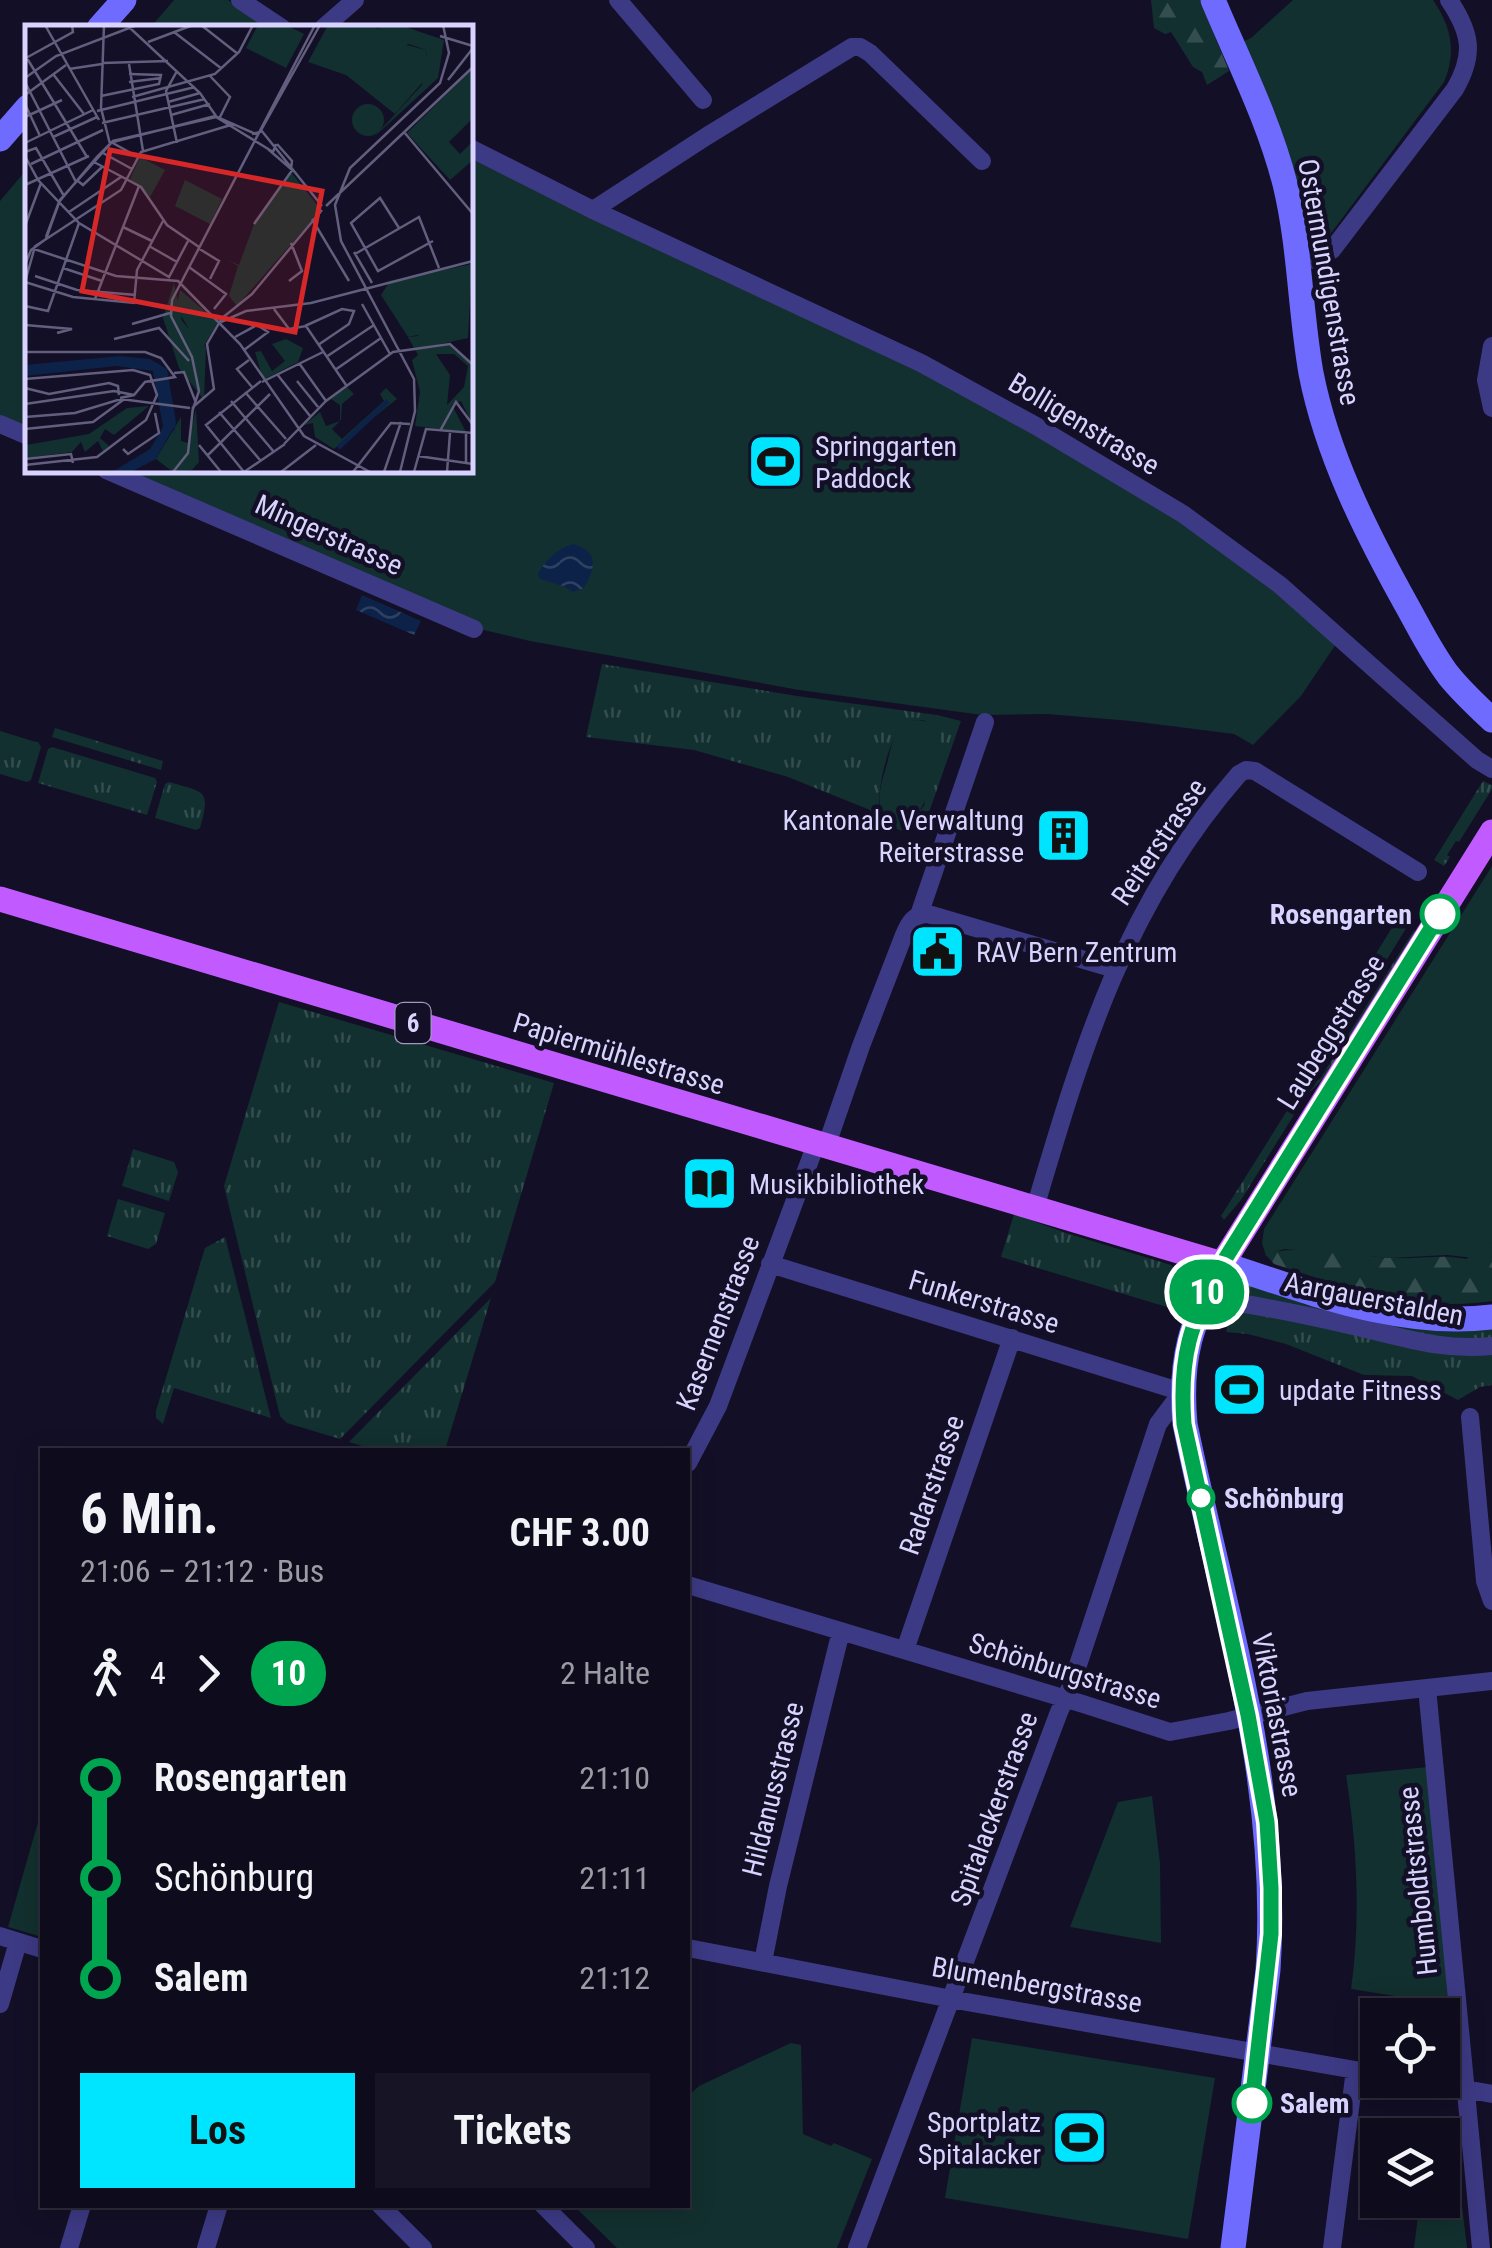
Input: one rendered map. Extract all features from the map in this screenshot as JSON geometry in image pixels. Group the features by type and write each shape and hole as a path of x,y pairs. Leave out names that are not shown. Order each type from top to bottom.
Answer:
{"main road":[{"path":"103,25 124,0"},
{"name":"Ostermundigenstrasse","path":"1212,0 1278,160 1289,201 1314,384 1332,444 1369,537 1442,666 1492,720"},
{"path":"0,139 25,111"},
{"name":"Laubeggstrasse","path":"1222,1264 1492,832"},
{"name":"Papiermühlestrasse","path":"0,899 1222,1264"},
{"name":"Aargauerstalden","path":"1222,1264 1386,1313 1434,1320 1492,1318"},
{"name":"Viktoriastrasse","path":"1222,1264 1188,1340 1182,1392 1184,1424 1248,1715 1267,1822 1271,1888 1268,1970 1233,2248"}],"street":[{"path":"240,0 278,25"},
{"path":"326,25 355,0"},
{"path":"618,0 703,100"},
{"path":"1297,261 1318,258 1332,250 1455,89 1467,63 1468,47 1465,30 1449,0"},
{"path":"593,210 852,47 870,53 982,161"},
{"name":"Bolligenstrasse","path":"472,149 920,363 1036,426 1183,514 1280,585 1477,760 1492,769"},
{"path":"1492,346 1486,380 1492,408"},
{"path":"0,424 25,435"},
{"name":"Mingerstrasse","path":"111,472 474,629"},
{"path":"920,915 985,722"},
{"name":"Reiterstrasse","path":"1035,1208 1084,1049 1115,970 1171,866 1236,776 1252,770 1418,872"},
{"path":"821,1146 904,935 911,921 920,915 928,914 1115,970"},
{"name":"Kasernenstrasse","path":"690,1460 718,1406 770,1264 821,1146"},
{"name":"Funkerstrasse","path":"770,1264 1182,1392"},
{"name":"Aargauerstalden","path":"1246,1304 1430,1345 1492,1346"},
{"name":"Radarstrasse","path":"905,1650 1012,1338"},
{"name":"Spitalackerstrasse","path":"858,2248 1066,1698 1158,1424 1182,1392"},
{"path":"1470,1416 1484,1581 1492,1601"},
{"name":"Schönburgstrasse","path":"690,1586 1170,1732 1308,1701 1492,1681"},
{"name":"Hildanusstrasse","path":"763,1962 841,1631"},
{"name":"Humboldtstrasse","path":"1426,1688 1481,2248"},
{"path":"0,2004 9,1939 40,1948"},
{"name":"Blumenbergstrasse","path":"690,1948 1360,2071"},
{"path":"1332,2248 1355,2070"},
{"path":"1460,2088 1492,2094"},
{"path":"69,2248 81,2208"},
{"path":"206,2248 218,2208"},
{"path":"383,2208 423,2248"},
{"path":"546,2208 586,2248"}],"green space":[{"path":"174,0 228,0 265,25 153,25"},
{"path":"1151,0 1200,0 1229,71 1207,85 1202,72 1193,67 1171,32 1165,34 1154,28"},
{"path":"1293,0 1433,0 1444,20 1451,50 1444,82 1326,240 1316,245 1309,239 1307,229 1302,229 1240,43 1251,38"},
{"name":"Springgarten Paddock","path":"472,159 717,278 916,368 1069,454 1201,535 1274,590 1336,644 1301,696 1253,745 1234,734 1131,721 1047,714 982,715 799,690 471,627 115,472 472,472"},
{"path":"25,171 25,433 0,422 0,201"},
{"path":"602,664 961,721 928,815 918,828 902,831 876,821 870,810 788,777 694,750 586,737","holes":["923,720 934,726 924,806 913,818 895,820 880,808 879,800 892,744 908,722"]},
{"path":"915,720 935,726 940,749 922,806 910,820 897,820 882,811 881,784 895,734 903,724"},
{"path":"55,728 163,761 161,770 52,737"},
{"path":"0,731 39,743 31,780 0,774"},
{"path":"48,749 155,778 147,815 38,783"},
{"path":"1483,781 1492,789 1447,855 1450,857 1444,866 1434,860"},
{"path":"165,784 202,794 205,805 200,828 155,818"},
{"name":"Rosengarten","path":"1492,866 1492,1242 1484,1259 1447,1255 1391,1258 1284,1249 1266,1256 1262,1243 1264,1229"},
{"path":"1398,918 1408,925 1317,1073 1300,1077"},
{"path":"1414,930 1325,1077 1305,1097 1241,1200 1224,1220 1221,1216 1300,1090 1320,1079"},
{"path":"279,1002 554,1083 495,1282 340,1439 287,1423 280,1416 224,1186"},
{"path":"133,1149 174,1162 178,1172 169,1201 122,1186"},
{"path":"118,1199 165,1213 156,1244 148,1249 107,1236"},
{"path":"1014,1214 1171,1265 1178,1270 1167,1307 1001,1257"},
{"path":"225,1237 271,1418 174,1388 163,1424 156,1418 156,1411 205,1248"},
{"path":"1492,1242 1492,1301 1463,1304 1381,1296 1274,1264 1266,1255 1311,1250 1394,1258 1466,1259"},
{"path":"1241,1271 1327,1298 1492,1319 1492,1385 1480,1387 1458,1400 1412,1376 1364,1375 1286,1344 1226,1332"},
{"path":"491,1298 446,1448 368,1448 349,1442"},
{"path":"1428,1767 1451,1998 1408,1998 1351,1989 1356,1882 1346,1775"},
{"path":"1152,1796 1160,1863 1161,1943 1070,1927 1118,1802"},
{"path":"40,1815 40,1936 8,1927"},
{"name":"Sportplatz Spitalacker","path":"972,2038 1215,2078 1188,2239 945,2198"},
{"path":"791,2043 801,2045 803,2134 872,2159 837,2248 617,2248 576,2208 690,2208 690,2094 699,2086"},
{"path":"1460,2188 1467,2248 1414,2248 1418,2218 1460,2218"}],"water":[{"path":"573,544 588,551 593,562 584,588 573,592 540,579 538,574 548,559"},
{"path":"362,595 421,621 414,635 356,610"}],"bus line":[{"name":"10","path":"1252,2103 1271,1934 1269,1849 1248,1715 1184,1424 1184,1358 1194,1322 1222,1264 1440,914"}],"place":[{"name":"Springgarten Paddock","path":"776,462"},
{"name":"Kantonale Verwaltung Reiterstrasse","path":"1063,836"},
{"name":"Rosengarten","path":"1440,914"},
{"name":"RAV Bern Zentrum","path":"937,952"},
{"name":"Musikbibliothek","path":"710,1184"},
{"name":"update Fitness","path":"1240,1390"},
{"name":"Schönburg","path":"1201,1498"},
{"name":"Salem","path":"1252,2103"},
{"name":"Sportplatz Spitalacker","path":"1080,2138"}]}
